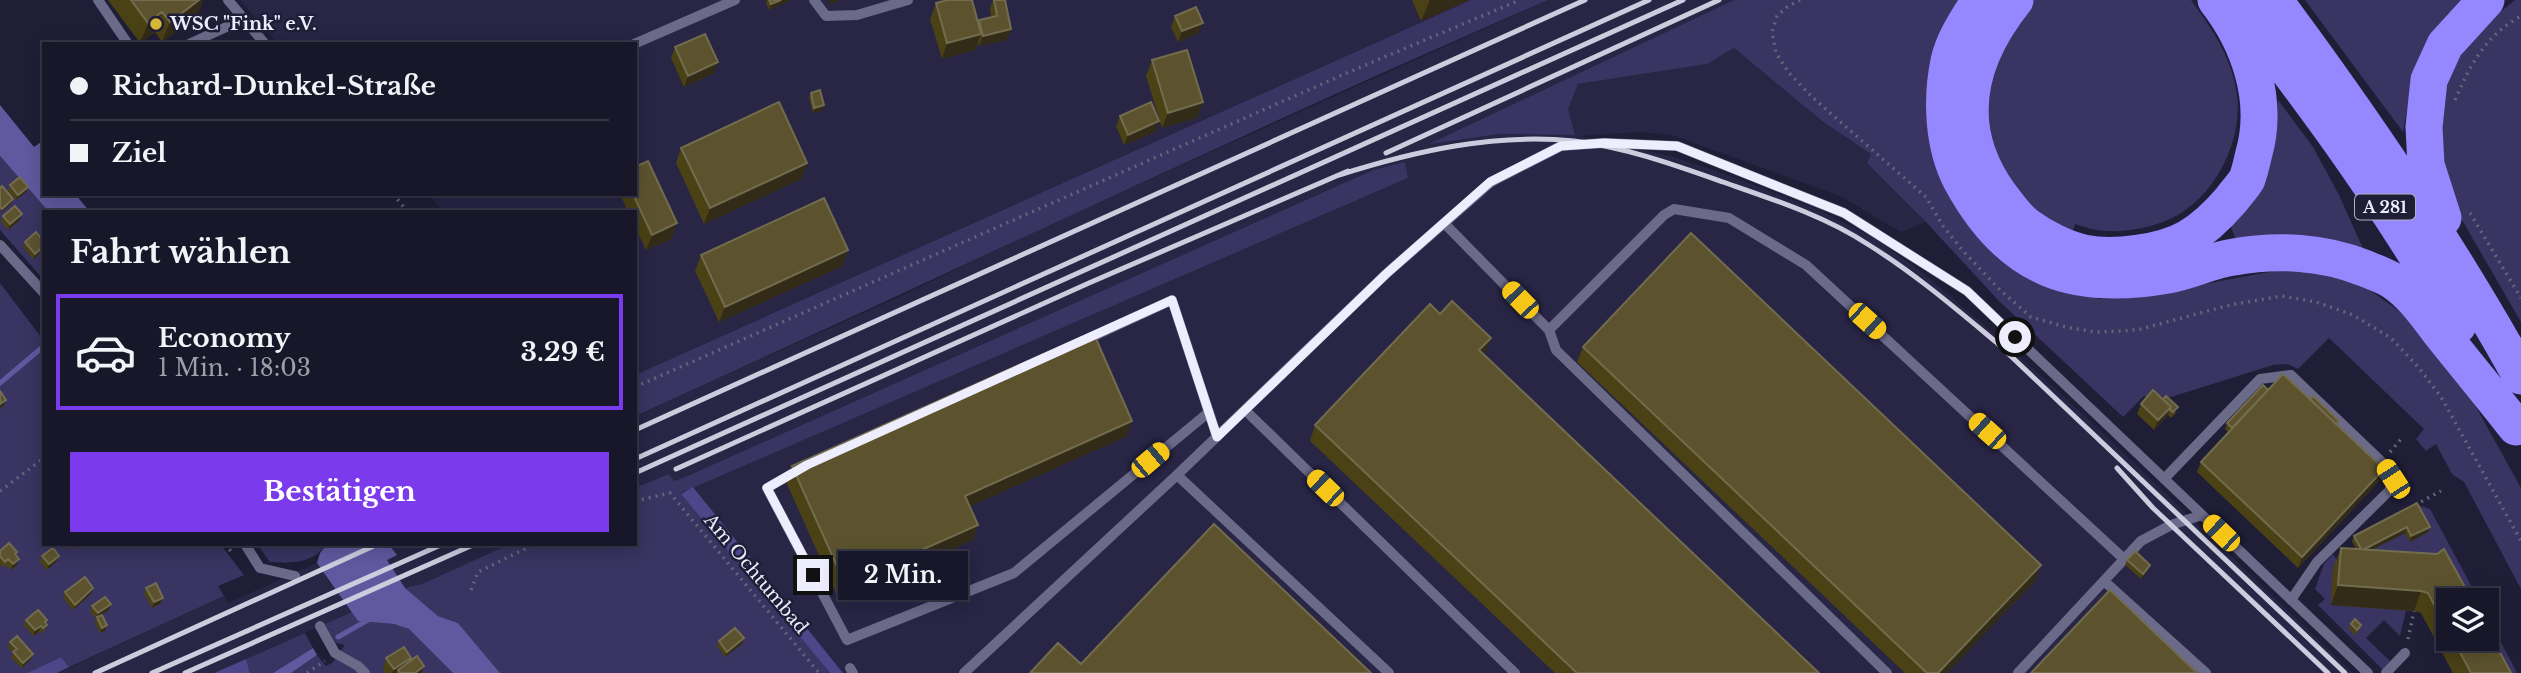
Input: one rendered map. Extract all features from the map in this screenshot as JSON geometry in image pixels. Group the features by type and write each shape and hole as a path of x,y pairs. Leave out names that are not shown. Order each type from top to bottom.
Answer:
{"highway":[{"path":"1980,0 1963,28 1950,60 1946,90 1946,127 1953,165 1971,198 1989,225 2017,251 2044,267 2081,279 2119,281 2157,276 2234,257 2277,253 2321,255 2363,267 2394,282 2416,302 2518,432"},
{"path":"2015,0 1990,36 1976,64 1970,89 1972,125 1978,155 1990,181 2026,225 2053,241 2084,253 2118,254 2157,250 2187,239 2216,218 2246,179 2258,140 2259,100 2250,58 2216,0"},
{"name":"A 281","path":"2235,0 2320,110 2394,219 2452,314 2518,432"},
{"name":"A 281","path":"2274,0 2342,92 2421,208 2521,376"},
{"path":"2486,0 2445,46 2429,79 2424,127 2426,164 2438,206 2490,320"}],"lane":[{"path":"98,0 127,42"},
{"path":"228,0 263,42"},
{"path":"637,43 735,0"},
{"path":"814,0 826,16 858,16 908,0"},
{"path":"193,42 244,19"},
{"path":"964,673 1177,475 1386,274 1490,182 1561,146 1604,143 1677,146 1844,213 1967,291 2368,673"},
{"path":"1549,330 1664,215 1674,209 1729,218 1805,265 2124,559"},
{"path":"1444,223 1549,330 1556,350 1887,673"},
{"path":"0,245 42,291"},
{"path":"1072,346 1172,300 1217,437"},
{"path":"2164,479 2260,379 2291,375 2331,413 2381,461 2393,479 2389,491 2317,562 2291,600"},
{"path":"1245,410 1515,673"},
{"path":"807,465 767,488 847,639 1014,573 1209,412"},
{"path":"1177,475 1389,673"},
{"path":"2018,673 2141,541 2171,525 2202,515"},
{"path":"246,546 260,568 295,576"},
{"path":"2104,580 2206,673"},
{"path":"320,626 335,653 365,673"},
{"path":"2386,673 2404,653"}],"path":[{"path":"637,386 1356,69 1520,0"},
{"path":"1774,49 1772,32 1777,16 1800,0"},
{"path":"2453,112 2470,67 2486,43 2511,21 2521,16"},
{"path":"395,196 406,210"},
{"path":"2469,211 2521,298"},
{"path":"0,491 42,460"},
{"path":"2412,506 2441,491"},
{"name":"Am Ochtumbad","path":"637,501 670,493 819,673"},
{"path":"471,590 478,572 531,546"},
{"path":"2404,653 2414,611"},
{"path":"307,673 335,653"}],"shaded area":[{"path":"240,0 1471,0 637,374 637,210 442,210 430,196 637,196 637,42 276,42"},
{"path":"1471,0 1548,0 1433,50 637,415 637,374"},
{"path":"1548,0 1734,0 1433,143 1500,134 1575,135 1568,109 1578,84 1707,64 1734,48 1822,121 1871,154 1868,163 1926,222 1901,232 1840,196 1672,135 1640,132 1579,136 1671,156 1728,175 1821,211 1874,238 1923,273 2007,345 2085,416 2353,673 843,673 693,487 1408,178 1405,163 1373,170 685,477 674,481 667,474 637,487 637,415 901,296 1031,233"},
{"path":"1734,0 1962,0 1945,180 1963,218 2010,260 2063,290 2100,299 2141,296 2285,269 2327,273 2367,288 2424,329 2470,396 2521,488 2521,589 2464,482 2452,474 2436,444 2426,451 2416,439 2424,429 2329,338 2298,369 2288,364 2273,365 2171,397 2144,396 2123,417 1999,301 1867,163 1871,154 1822,121 1734,48 1707,64 1578,84 1568,109 1575,135 1500,134 1429,144"},
{"path":"2034,0 2191,0 2214,33 2231,69 2238,113 2231,148 2223,165 2214,181 2189,208 2167,221 2133,230 2103,231 2075,224 2071,237 2040,221 1996,170 1984,83 2023,10"},
{"path":"2305,0 2465,0 2414,72 2403,132"},
{"path":"2515,0 2521,0 2521,322 2451,201 2437,147 2446,85 2459,58 2495,16"},
{"path":"2278,100 2313,147 2339,195 2365,253 2237,242 2230,225 2273,151"},
{"path":"0,105 34,147 42,141 42,196 77,196 88,210 47,210 0,156"},
{"path":"0,156 47,210 42,210 42,278 0,230"},
{"path":"1405,162 1408,178 681,493 830,673 500,673 458,623 438,616 405,588 422,584 506,546 637,546 637,487 668,474 674,481 685,477 1373,170"},
{"path":"0,283 42,338 42,546 222,546 244,575 218,586 224,596 69,667 61,657 27,673 0,673"},
{"path":"693,487 843,673 830,673 681,494"},
{"path":"2421,506 2430,509 2473,588 2436,588 2436,592 2359,556 2405,533 2410,542 2415,509"},
{"path":"258,546 325,546 302,561 270,562"},
{"path":"325,546 390,546 397,555 387,560 405,588 438,616 458,623 500,673 453,673 409,629 394,624 358,621 317,563"},
{"path":"389,546 506,546 422,584 405,588 387,560"},
{"path":"2333,554 2342,569 2406,610 2400,636 2384,620 2366,638 2391,662 2383,670 2318,605 2325,599 2315,589 2324,564"},
{"path":"317,563 352,612 214,673 57,673 224,596 228,603"},
{"path":"352,612 358,621 394,624 409,629 453,673 291,673 317,655 326,666 332,663 345,645 336,643 325,624"},
{"path":"305,633 313,648 273,673 250,673 246,659"},
{"path":"2499,638 2517,673 2493,673 2489,651 2499,651"},
{"path":"313,648 317,655 291,673 273,673"},
{"path":"61,657 69,667 57,673 27,673"},
{"path":"246,659 250,673 214,673"}],"building":[{"path":"131,0 199,0 170,22 162,12 148,23"},
{"path":"972,0 981,34 947,43 936,3"},
{"path":"994,0 1005,0 1011,29 983,36 979,20 997,16"},
{"path":"1196,7 1203,23 1182,31 1175,16"},
{"path":"705,34 718,62 688,76 675,47"},
{"path":"1187,50 1203,102 1168,113 1152,60"},
{"path":"820,90 824,105 814,108 811,93"},
{"path":"779,102 807,163 710,208 681,148"},
{"path":"1151,102 1159,121 1128,135 1120,116"},
{"path":"648,161 677,223 652,235 634,196 637,196 637,166"},
{"path":"20,177 28,187 18,195 10,185"},
{"path":"2,186 13,199 2,209 0,188"},
{"path":"824,198 848,250 725,307 701,255"},
{"path":"15,206 22,214 10,224 3,216"},
{"path":"36,232 42,240 42,248 35,254 25,242"},
{"path":"1691,233 2041,565 1938,673 1927,673 1583,347"},
{"path":"1452,301 1491,338 1479,350 1819,673 1577,673 1315,425 1430,304 1440,314"},
{"path":"1093,332 1132,421 965,496 978,525 845,584 792,466"},
{"path":"2283,374 2384,469 2302,557 2201,462"},
{"path":"2263,385 2268,390 2232,428 2227,423"},
{"path":"2153,390 2171,407 2158,420 2141,404"},
{"path":"0,391 6,400 0,404"},
{"path":"2166,396 2178,407 2173,412 2163,399"},
{"path":"2313,396 2339,421 2336,424 2310,399"},
{"path":"2417,503 2430,527 2411,536 2407,527 2361,549 2354,536"},
{"path":"1214,524 1371,673 1030,673 1058,643 1081,664"},
{"path":"9,543 19,559 13,564 8,559 5,562 0,556 0,551"},
{"path":"53,548 59,556 49,564 42,556"},
{"path":"2341,548 2437,554 2444,549 2465,588 2436,588 2436,608 2428,593 2421,591 2338,585"},
{"path":"2135,551 2150,565 2143,574 2127,560"},
{"path":"85,577 93,588 75,605 65,592"},
{"path":"156,583 163,598 154,602 146,588"},
{"path":"2110,590 2197,673 2031,673"},
{"path":"105,597 111,604 98,613 92,606"},
{"path":"38,610 47,620 47,625 35,630 26,620"},
{"path":"102,615 107,625 102,628 97,617"},
{"path":"2355,619 2361,625 2357,630 2351,624"},
{"path":"735,628 744,638 727,652 719,641"},
{"path":"17,636 33,654 23,663 13,652 17,649 10,642"},
{"path":"404,647 411,658 394,669 386,658"},
{"path":"2499,650 2511,673 2471,673 2459,651"},
{"path":"417,656 424,666 415,673 400,673 398,670"}],"waterway":[{"path":"0,383 42,348"},
{"path":"338,637 368,620"}],"railway":[{"path":"637,429 1585,0"},
{"path":"637,458 1649,0"},
{"path":"637,472 1683,0"},
{"path":"1386,153 1719,0"},
{"path":"1339,175 1397,158 1455,146 1514,140 1574,141 1631,152 1668,163 1835,225 1902,267 1996,342 2345,673"},
{"path":"676,469 1089,283 1348,171"},
{"path":"2117,468 2153,508 2328,673"},
{"path":"95,673 374,546"},
{"path":"152,673 438,546"},
{"path":"185,673 471,546"}],"place":[{"name":"WSC \"Fink\" e.V.","path":"156,24"}],"route":[{"path":"813,575 767,488 807,465 1172,300 1217,437 1386,274 1490,182 1561,146 1604,143 1677,146 1844,213 1967,291 2015,337"}]}
